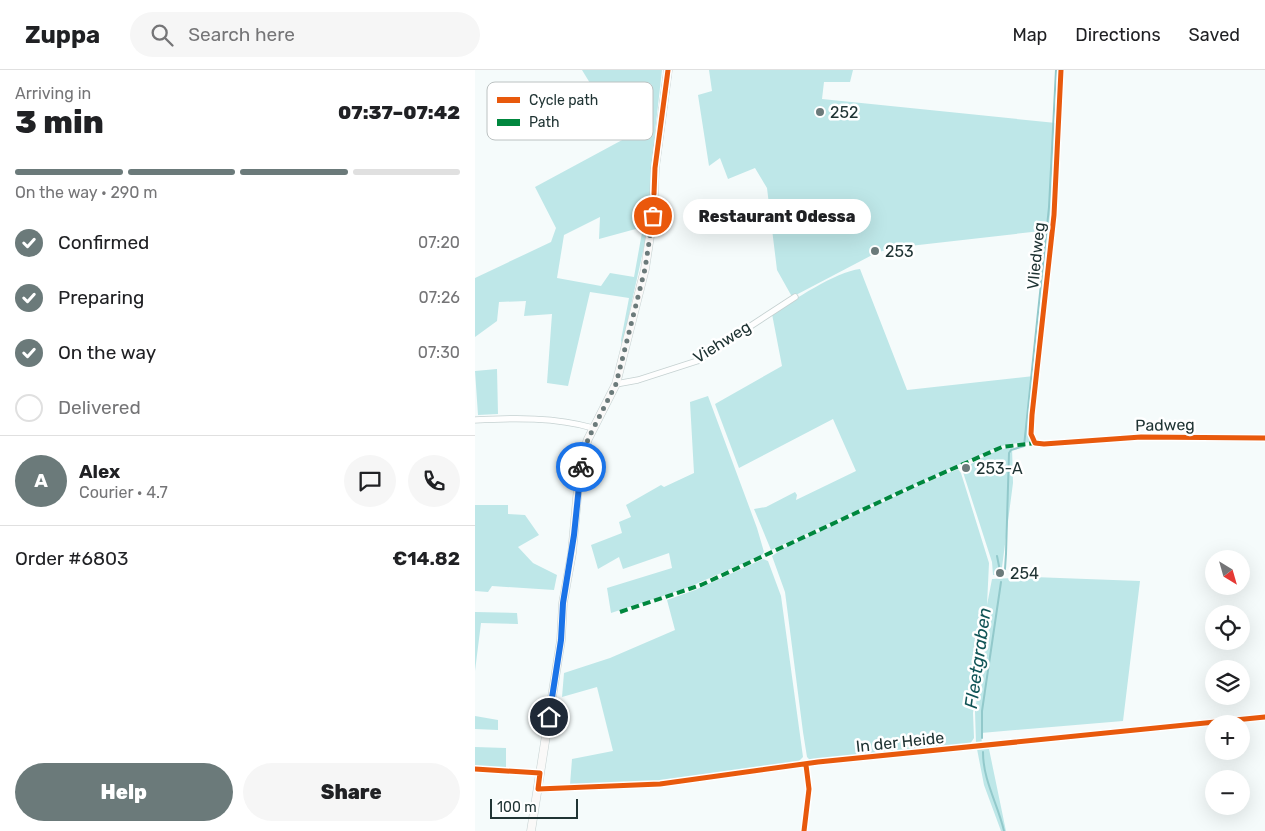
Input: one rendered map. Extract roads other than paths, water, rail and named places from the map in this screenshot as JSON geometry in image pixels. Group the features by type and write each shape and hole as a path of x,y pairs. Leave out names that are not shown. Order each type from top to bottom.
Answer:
{"main road":[{"path":"531,831 561,640 561,618 573,548 581,468 593,428 616,384 645,269 653,216 655,168 668,70"}],"street":[{"name":"Vliedweg","path":"1035,443 1031,436 1031,425 1053,215 1061,70"},
{"name":"Viehweg","path":"616,384 638,380 697,360 795,297"},
{"path":"475,420 529,419 593,428"},
{"name":"Padweg","path":"1035,443 1044,444 1141,437 1265,438"},
{"name":"In der Heide","path":"538,789 660,784 818,762 1265,717"}],"waterway":[{"path":"1000,572 1005,569 1009,453 1011,450 1024,446 1049,207 1056,70"},
{"name":"Fleetgraben","path":"997,556 1000,571"},
{"name":"Fleetgraben","path":"982,738 982,711 1001,582"},
{"name":"Fleetgraben","path":"983,752 985,773 1004,831"}],"place":[{"name":"252","path":"820,112"},
{"name":"Restaurant Odessa","path":"653,216"},
{"name":"253","path":"875,251"},
{"name":"253-A","path":"966,468"},
{"name":"254","path":"1000,573"}]}
